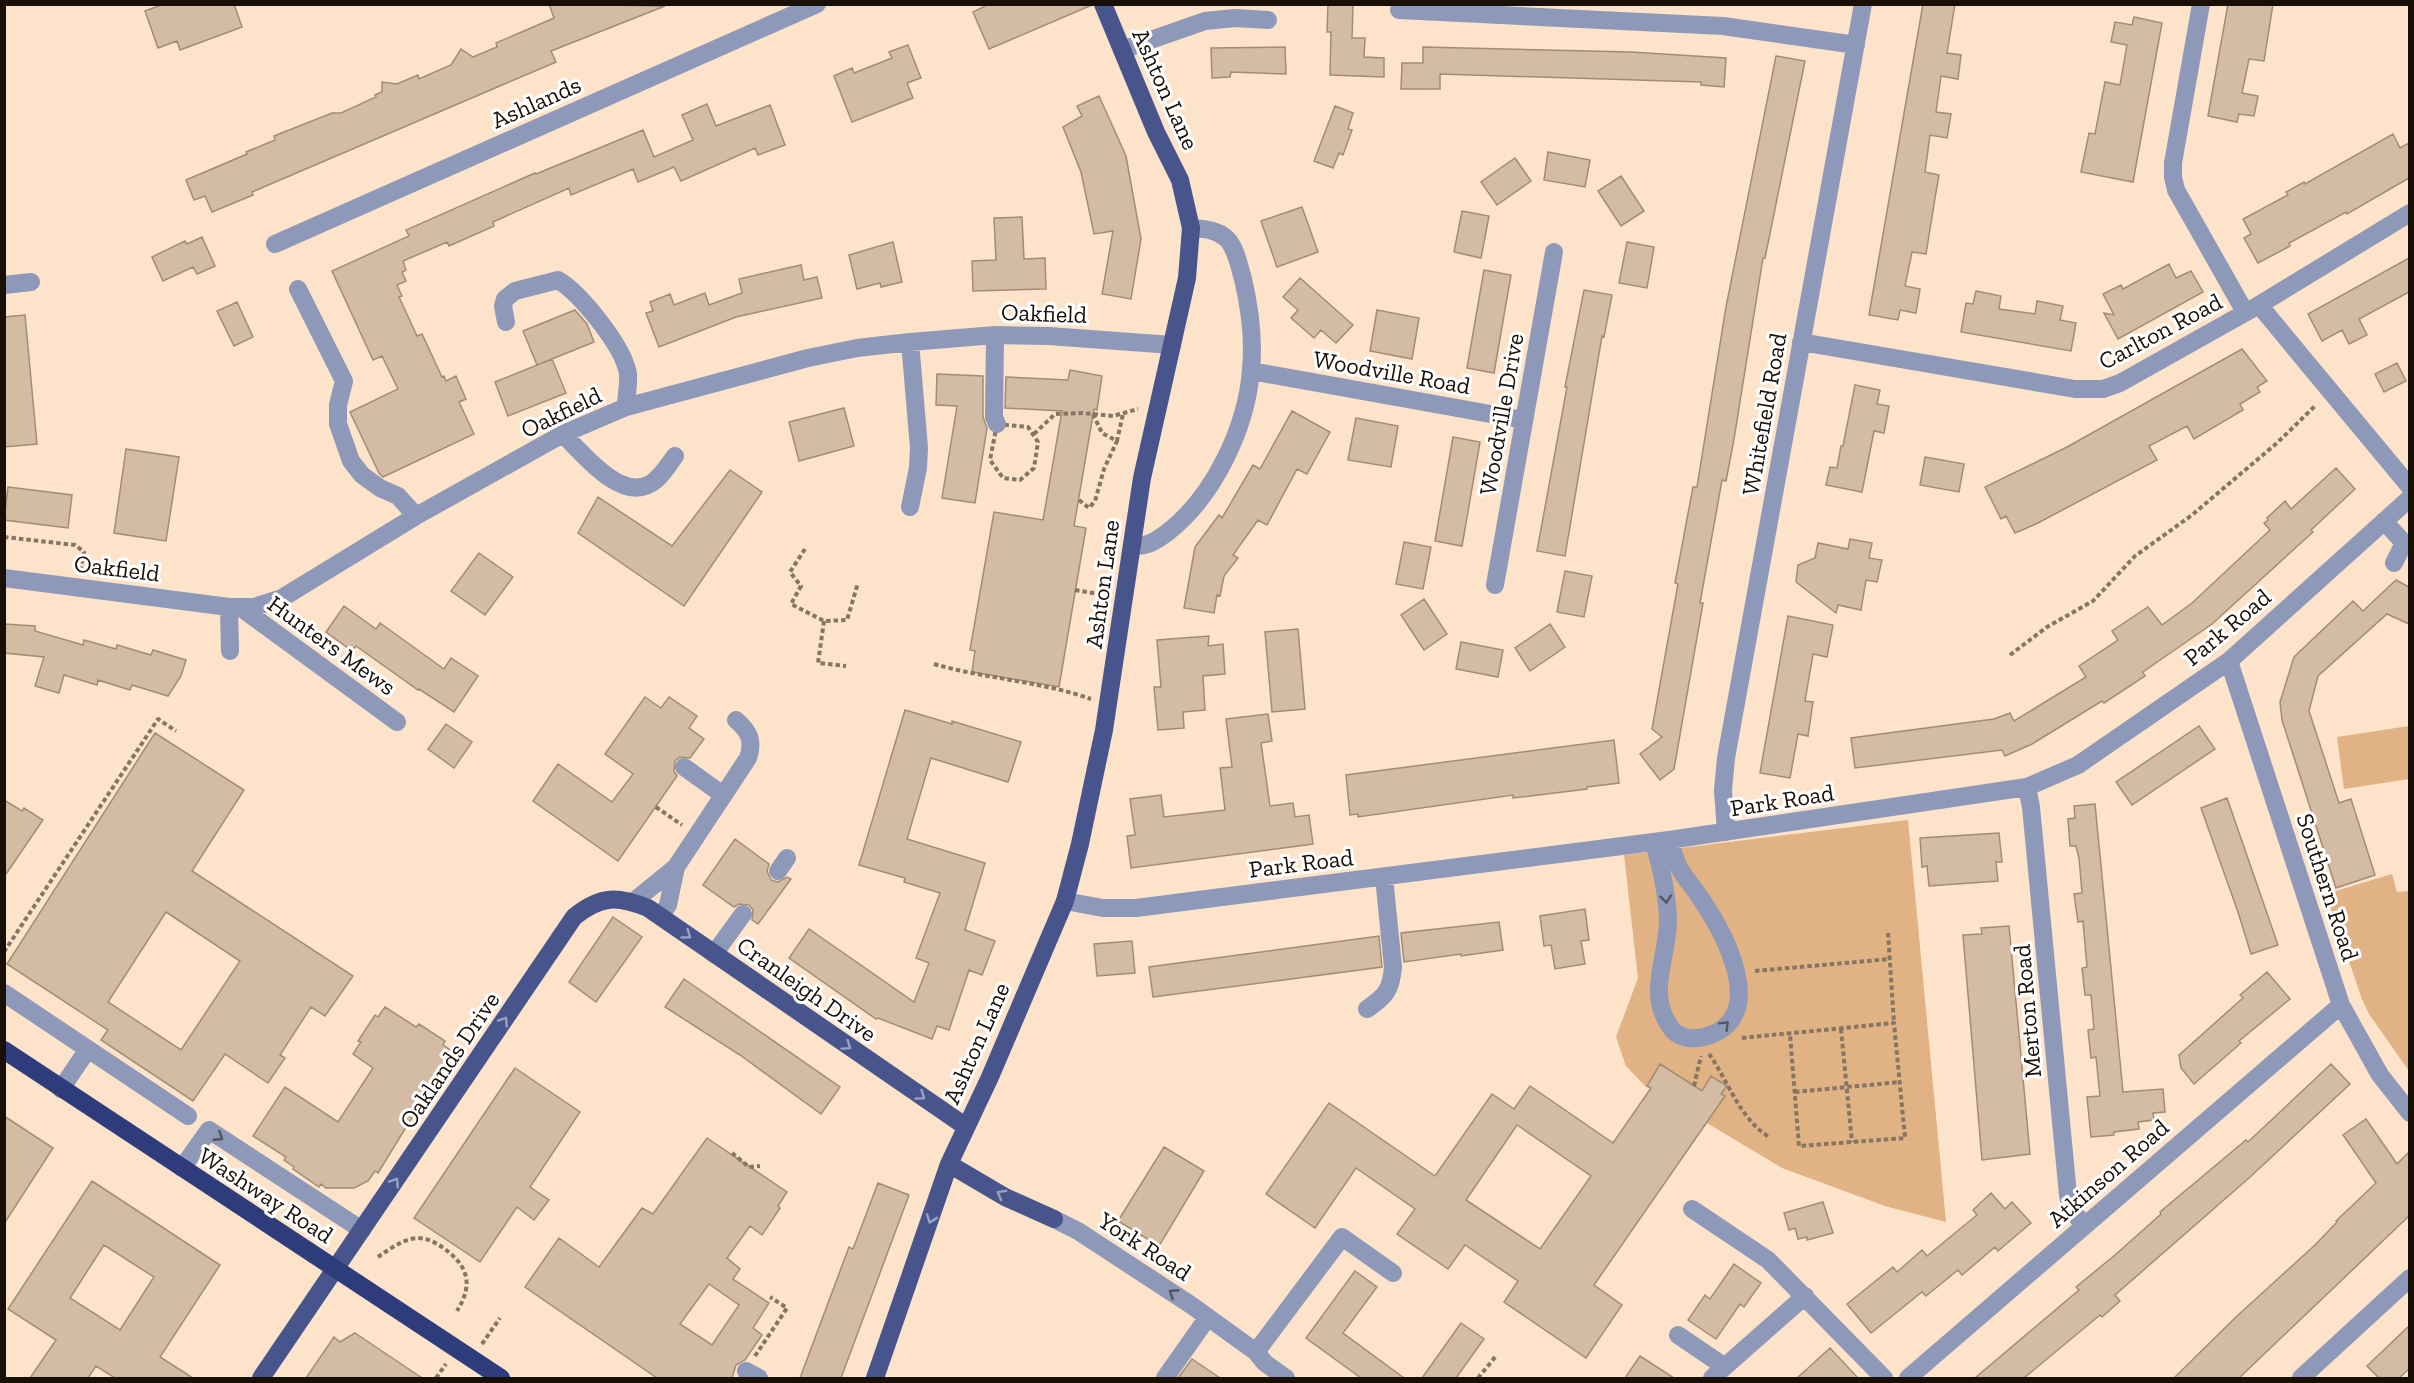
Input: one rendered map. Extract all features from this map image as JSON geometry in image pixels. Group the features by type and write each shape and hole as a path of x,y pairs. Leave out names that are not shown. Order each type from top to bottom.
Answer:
{"highway":[{"name":"Washway Road","path":"4,1050 501,1378"}],"main road":[{"name":"Ashton Lane","path":"875,1378 949,1164 990,1077 1065,901 1080,844 1104,730 1142,478 1187,278 1191,228 1180,180 1156,132 1103,4"},
{"name":"Cranleigh Drive","path":"625,900 661,916 965,1126"},
{"name":"Oaklands Drive","path":"261,1378 574,916 596,902 625,900"},
{"path":"949,1164 1005,1197 1054,1219"}],"street":[{"name":"Ashlands","path":"275,244 817,4"},
{"name":"Whitefield Road","path":"1726,832 1723,790 1726,758 1863,4"},
{"path":"2201,4 2179,122 2173,177 2176,190 2252,308 2329,392 2409,487"},
{"path":"1399,10 1723,26 1856,45"},
{"path":"1122,50 1205,21 1235,18 1268,20"},
{"name":"Carlton Road","path":"1801,342 2090,391 2103,389 2120,383 2252,308 2409,213"},
{"path":"1132,546 1144,547 1178,524 1199,501 1217,474 1235,433 1251,371 1252,337 1248,303 1233,250 1227,239 1218,233 1191,228"},
{"name":"Woodville Drive","path":"1495,585 1554,252"},
{"path":"506,322 503,306 505,299 515,291 558,280 572,289 596,317 618,351 628,373 626,407"},
{"path":"4,285 31,282"},
{"path":"298,289 344,381 338,405 338,424 351,461 362,475 380,488 398,496 416,516"},
{"path":"995,335 994,417 997,424"},
{"name":"Oakfield","path":"4,578 234,607 269,604 416,516 563,434 626,407 808,358 856,348 995,335 1049,336 1172,345"},
{"path":"910,342 919,448 918,468 910,507"},
{"name":"Woodville Road","path":"1251,371 1524,420"},
{"path":"563,434 610,479 636,488 650,484 662,474 675,456"},
{"name":"Park Road","path":"1065,901 1103,908 1136,908 1661,841 2027,787 2078,765 2229,662 2409,498"},
{"path":"2384,521 2404,543 2394,562"},
{"path":"230,651 234,607"},
{"name":"Hunters Mews","path":"234,607 397,722"},
{"name":"Southern Road","path":"2229,662 2341,1005 2380,1075 2409,1113"},
{"path":"625,900 676,867 723,795 751,749 748,733 736,720"},
{"path":"684,767 723,795"},
{"name":"Merton Road","path":"2027,787 2032,818 2068,1195 2071,1209 2084,1226"},
{"path":"1661,841 1700,897 1726,943 1741,991 1737,1010 1728,1024 1716,1034 1700,1038 1687,1038 1674,1033 1664,1019 1659,1000 1658,983 1668,936 1661,841"},
{"path":"661,916 668,905 676,867"},
{"path":"1367,1009 1384,997 1392,979 1393,967 1384,877"},
{"path":"714,954 743,914"},
{"path":"4,993 188,1116"},
{"name":"Atkinson Road","path":"1908,1378 2341,1005"},
{"path":"61,1089 88,1049"},
{"path":"182,1168 209,1130 362,1230"},
{"path":"1692,1209 1768,1260 1884,1378"},
{"name":"York Road","path":"1054,1219 1078,1231 1208,1317 1256,1352 1265,1363 1286,1378"},
{"path":"1256,1352 1342,1237 1393,1273"},
{"path":"2301,1378 2409,1278"},
{"path":"1678,1335 1719,1373 1805,1296"},
{"path":"1166,1378 1208,1317"}],"path":[{"path":"2010,655 2047,627 2092,601 2135,556 2192,515 2277,443 2329,392"},
{"path":"1034,434 1056,414 1113,416 1141,408"},
{"path":"1079,500 1089,508 1095,501 1104,469 1117,441 1123,413"},
{"path":"1093,414 1102,433 1117,441"},
{"path":"997,424 1028,427 1034,434 1038,442 1034,468 1020,480 1003,478 990,460 997,424"},
{"path":"4,537 75,545 84,552 79,588"},
{"path":"805,549 790,572 801,586 791,604 824,621 847,620 858,583"},
{"path":"1075,591 1108,596"},
{"path":"824,621 818,663 846,666"},
{"path":"934,664 963,672 1060,688 1092,699"},
{"path":"4,952 158,719 176,731"},
{"path":"656,807 698,835"},
{"path":"1790,1034 1799,1146 1905,1138 1888,933"},
{"path":"1737,973 1890,959"},
{"path":"1716,1034 1725,1039 1894,1023"},
{"path":"1841,1029 1852,1142"},
{"path":"1694,1086 1703,1046 1718,1066 1740,1107 1756,1129 1769,1137"},
{"path":"1795,1092 1900,1082"},
{"path":"732,1153 749,1167 759,1166"},
{"path":"378,1257 411,1239 424,1238 439,1245 459,1260 465,1272 465,1293 457,1311"},
{"path":"752,1375 787,1308 770,1297"},
{"path":"471,1359 500,1318"},
{"path":"1478,1378 1496,1356"}],"shaded area":[{"path":"2409,726 2409,779 2344,789 2337,737"},
{"path":"1908,820 1946,1222 1885,1206 1782,1168 1645,1086 1626,1066 1616,1037 1638,978 1624,855"},
{"path":"2392,874 2397,892 2409,891 2409,1071 2369,1014 2326,894"}],"building":[{"path":"164,4 234,4 242,27 180,50 177,41 158,48 145,11"},
{"path":"549,4 665,6 551,51 556,62 252,192 253,195 212,212 205,196 194,200 186,180 275,140 274,136 332,113 341,113 376,97 375,95 382,92 382,82 397,84 418,75 419,79 451,65 461,49 473,57 497,47 496,43 554,18"},
{"path":"989,4 1092,5 989,49 973,12"},
{"path":"1328,4 1353,4 1352,38 1365,38 1364,57 1384,58 1384,77 1330,75 1331,32 1327,32"},
{"path":"1923,4 1955,4 1947,53 1961,55 1958,79 1941,76 1936,112 1951,114 1947,138 1930,135 1925,172 1939,175 1926,254 1912,252 1905,286 1920,289 1916,313 1900,310 1898,320 1869,315"},
{"path":"2228,4 2273,4 2264,61 2249,59 2242,93 2258,96 2254,116 2239,114 2237,122 2208,116"},
{"path":"2134,17 2162,23 2133,182 2081,172 2089,133 2095,134 2105,82 2120,85 2127,45 2111,42 2115,22 2132,25"},
{"path":"908,45 921,78 907,83 913,98 852,122 834,76 852,68 854,73 892,58 889,52"},
{"path":"1285,47 1286,74 1231,72 1230,77 1212,78 1211,48"},
{"path":"1423,47 1631,52 1726,58 1724,87 1701,85 1701,82 1440,74 1440,89 1401,89 1402,63 1423,63"},
{"path":"1776,56 1805,61 1765,258 1763,258 1734,439 1726,481 1722,480 1700,603 1703,603 1674,769 1660,780 1640,754 1662,737 1652,729 1678,584 1675,583 1693,487 1697,487 1726,307"},
{"path":"1099,96 1126,156 1141,239 1131,299 1102,294 1113,231 1094,234 1081,172 1063,127 1082,116 1077,106"},
{"path":"707,104 716,126 770,105 785,145 758,155 755,148 681,181 674,167 638,182 633,169 571,195 569,188 493,222 494,226 449,246 447,242 403,261 406,270 402,272 406,281 397,285 402,296 399,297 417,336 422,334 442,377 444,376 446,381 456,376 466,399 459,402 474,434 383,477 350,412 398,389 382,356 373,360 332,271 409,236 406,230 535,173 643,130 654,157 693,140 682,115"},
{"path":"1335,106 1353,113 1348,129 1352,130 1343,155 1339,153 1333,168 1314,161"},
{"path":"2393,134 2400,148 2409,143 2409,178 2347,214 2346,212 2289,243 2290,246 2258,263 2244,238 2251,234 2243,219 2288,195 2286,192 2304,182 2305,184"},
{"path":"1548,152 1590,160 1585,187 1544,180"},
{"path":"1515,158 1531,181 1497,205 1481,182"},
{"path":"1621,176 1644,211 1621,226 1598,191"},
{"path":"1302,207 1318,252 1277,267 1261,221"},
{"path":"1462,211 1489,216 1481,258 1454,252"},
{"path":"1022,217 1024,259 1045,258 1046,289 973,291 972,261 996,260 994,218"},
{"path":"202,237 215,266 197,274 193,267 163,281 152,257 185,241 187,244"},
{"path":"893,242 902,282 881,287 880,283 857,289 849,255"},
{"path":"1627,242 1654,247 1647,288 1619,283"},
{"path":"2409,258 2409,292 2359,319 2367,335 2349,344 2342,330 2322,341 2308,314"},
{"path":"2169,264 2176,278 2191,271 2203,292 2118,339 2104,313 2114,315 2103,294 2121,285 2123,289"},
{"path":"801,265 804,280 817,277 822,298 736,317 659,347 646,313 653,311 650,302 670,294 674,305 705,293 709,305 742,293 739,279"},
{"path":"1484,270 1511,275 1494,373 1467,368"},
{"path":"1300,278 1353,325 1336,343 1321,330 1314,338 1291,318 1298,310 1283,297"},
{"path":"1584,290 1612,295 1604,337 1602,336 1565,556 1537,551"},
{"path":"1976,291 2001,296 1999,309 2035,314 2037,301 2063,306 2060,320 2076,323 2071,351 1961,332 1966,303 1973,304"},
{"path":"237,302 253,337 234,346 217,311"},
{"path":"575,310 587,324 594,342 537,365 523,331"},
{"path":"1377,310 1419,318 1412,359 1370,351"},
{"path":"25,315 37,444 4,447 4,317"},
{"path":"2242,349 2267,381 2257,387 2260,392 2240,404 2243,410 2194,439 2187,426 2149,446 2157,460 2036,524 2015,533 2006,516 2001,519 1985,487 2067,447"},
{"path":"552,359 566,393 508,416 495,382"},
{"path":"2397,363 2406,381 2384,392 2375,374"},
{"path":"1070,370 1102,376 1097,410 1094,409 1074,526 1086,528 1059,687 972,672 975,651 970,650 994,512 1043,520 1062,411 1005,408 1006,377 1068,380"},
{"path":"937,374 983,376 983,417 987,428 975,503 942,498 957,406 936,405"},
{"path":"1855,385 1880,390 1877,404 1889,406 1884,433 1874,431 1862,492 1826,485 1830,467 1837,468"},
{"path":"844,408 854,446 799,461 789,422"},
{"path":"1292,411 1330,432 1307,474 1297,469 1267,525 1258,520 1233,555 1238,558 1224,576 1220,596 1217,595 1214,613 1184,608 1195,547 1219,515 1222,518 1253,465 1260,469"},
{"path":"1356,418 1398,426 1391,467 1348,460"},
{"path":"1453,437 1480,442 1462,546 1435,541"},
{"path":"126,449 179,457 166,541 114,533"},
{"path":"1925,457 1964,464 1959,492 1920,485"},
{"path":"2336,468 2355,489 2311,530 2313,532 2212,624 2143,672 2145,676 2104,703 2102,701 2032,744 2005,756 2002,750 1855,768 1851,738 1994,719 2010,713 2014,721 2086,677 2079,666 2118,640 2112,631 2148,607 2162,625 2192,603 2270,530 2264,523 2285,501 2291,509"},
{"path":"730,470 762,492 684,606 578,533 598,497 672,546"},
{"path":"8,487 72,495 68,528 4,520"},
{"path":"1850,539 1872,543 1869,558 1882,560 1877,582 1866,580 1861,610 1838,605 1836,613 1796,582 1798,565 1815,558 1818,543 1848,549"},
{"path":"1404,542 1431,547 1423,589 1396,584"},
{"path":"479,553 513,577 485,615 451,591"},
{"path":"1565,571 1592,576 1584,617 1557,612"},
{"path":"2396,580 2409,587 2409,624 2387,614 2318,676 2309,711 2339,803 2351,799 2375,875 2336,888 2282,720 2280,702 2294,657 2353,601 2363,611"},
{"path":"1424,599 1447,634 1424,650 1401,615"},
{"path":"344,606 376,629 380,623 444,669 451,658 478,676 454,712 418,690 356,646 352,651 326,632"},
{"path":"1788,616 1833,625 1827,657 1813,654 1805,701 1813,702 1808,736 1798,734 1790,778 1760,773"},
{"path":"4,624 35,626 35,631 83,645 84,640 116,649 117,645 151,655 153,650 186,660 181,676 168,696 132,685 130,690 98,680 97,685 64,675 59,693 35,686 44,657 4,653"},
{"path":"1550,624 1565,647 1530,671 1515,648"},
{"path":"1298,629 1305,709 1272,712 1265,632"},
{"path":"1209,636 1208,646 1223,644 1225,674 1203,676 1205,710 1183,712 1184,728 1158,730 1154,687 1161,687 1157,640"},
{"path":"1461,642 1503,650 1498,677 1456,669"},
{"path":"645,697 661,708 669,697 697,716 689,728 704,739 690,758 680,757 675,761 674,771 677,776 618,861 533,801 558,764 612,802 633,774 605,754"},
{"path":"905,710 952,724 952,721 1021,742 1008,782 931,758 907,839 985,863 965,930 995,941 982,975 969,970 949,1030 937,1026 932,1039 876,1019 789,958 809,929 914,1002 929,963 916,958 940,893 904,882 905,878 859,865"},
{"path":"1268,714 1272,741 1261,743 1270,806 1293,803 1295,817 1309,815 1313,844 1131,868 1127,836 1135,835 1130,799 1161,795 1164,817 1225,810 1220,768 1232,767 1226,719"},
{"path":"446,724 472,742 454,768 428,749"},
{"path":"2199,726 2215,749 2132,805 2116,782"},
{"path":"155,733 244,790 192,871 353,976 325,1016 311,1007 280,1055 285,1058 268,1083 225,1054 193,1101 101,1040 108,1030 7,964","holes":["166,912 240,961 181,1050 108,1002"]},
{"path":"1614,740 1619,783 1587,787 1587,789 1513,798 1513,795 1358,817 1358,814 1350,815 1346,775"},
{"path":"2227,798 2278,945 2251,954 2201,808"},
{"path":"4,800 22,811 24,808 43,820 4,877"},
{"path":"2095,804 2123,1092 2163,1089 2165,1112 2153,1113 2154,1120 2138,1122 2139,1129 2114,1132 2114,1135 2091,1137 2087,1097 2100,1096 2096,1057 2091,1058 2088,1030 2094,1029 2091,995 2085,995 2082,968 2087,967 2083,921 2078,922 2074,894 2082,893 2079,858 2076,846 2070,846 2068,819 2075,818 2074,806"},
{"path":"1999,833 2002,862 1996,862 1998,881 1929,886 1927,866 1922,867 1920,838"},
{"path":"735,839 769,864 767,871 771,880 778,882 787,877 791,879 758,924 752,920 753,910 749,905 739,904 734,907 703,885"},
{"path":"1585,909 1589,940 1581,941 1585,964 1555,969 1551,945 1544,946 1540,916"},
{"path":"613,917 642,937 596,1002 569,982"},
{"path":"1499,922 1503,950 1404,962 1401,933"},
{"path":"2009,926 2030,1154 1982,1160 1963,935 1982,934 1981,928"},
{"path":"1379,936 1382,967 1153,997 1149,967"},
{"path":"1132,941 1135,973 1097,976 1094,944"},
{"path":"2267,972 2290,999 2239,1041 2241,1043 2194,1084 2181,1068 2179,1055 2243,998 2240,995"},
{"path":"684,979 840,1087 821,1114 740,1055 665,1007"},
{"path":"385,1007 416,1027 419,1024 445,1041 443,1045 452,1051 438,1073 441,1074 434,1084 436,1085 418,1112 416,1111 378,1173 375,1171 368,1181 354,1188 326,1188 321,1184 319,1187 293,1169 294,1167 284,1160 286,1157 253,1136 285,1087 338,1122 373,1068 353,1054 361,1042 358,1041 375,1015 378,1017"},
{"path":"1660,1064 1702,1091 1711,1076 1727,1086 1721,1094 1725,1096 1594,1285 1622,1305 1586,1358 1504,1302 1518,1281 1465,1245 1448,1269 1397,1234 1415,1209 1356,1168 1315,1228 1266,1194 1329,1103 1435,1176 1492,1094 1514,1109 1530,1086 1613,1143 1651,1088 1647,1086","holes":["1517,1125 1591,1176 1540,1249 1466,1200"]},
{"path":"2331,1064 2350,1084 2249,1178 2115,1295 2120,1301 2102,1317 2100,1315 2024,1378 1975,1378 2079,1290 2076,1287 2161,1214 2160,1212 2246,1140 2248,1142"},
{"path":"515,1068 580,1112 530,1187 549,1200 534,1220 517,1207 480,1262 414,1218"},
{"path":"4,1116 53,1148 4,1224"},
{"path":"2366,1119 2397,1164 2409,1152 2409,1216 2239,1378 2174,1378 2236,1317 2315,1245 2336,1221 2376,1183 2343,1135"},
{"path":"707,1138 787,1192 778,1206 780,1208 762,1235 750,1226 727,1258 740,1269 733,1279 769,1303 753,1328 762,1335 745,1360 736,1365 732,1378 657,1378 525,1287 559,1238 599,1267 642,1208 653,1214","holes":["709,1284 739,1305 712,1345 680,1324"]},
{"path":"1164,1147 1204,1171 1159,1246 1118,1221"},
{"path":"92,1181 220,1265 160,1357 193,1378 115,1378 96,1366 88,1378 30,1378 56,1340 8,1309","holes":["104,1245 154,1277 120,1330 70,1298"]},
{"path":"878,1183 909,1195 841,1378 800,1378 849,1247 853,1249"},
{"path":"1991,1193 2005,1209 2012,1202 2031,1223 1998,1251 1995,1247 1962,1275 1958,1270 1926,1296 1922,1292 1871,1333 1847,1304 1893,1267 1897,1272 1922,1250 1927,1256 1977,1215 1973,1210"},
{"path":"1823,1202 1833,1233 1807,1240 1807,1237 1798,1239 1795,1228 1789,1230 1784,1213"},
{"path":"1734,1264 1761,1283 1744,1307 1740,1304 1716,1339 1688,1320 1705,1295 1710,1299"},
{"path":"1355,1271 1377,1287 1343,1333 1404,1378 1361,1378 1306,1338"},
{"path":"1461,1323 1484,1339 1456,1378 1422,1378"},
{"path":"2409,1326 2409,1369 2399,1378 2379,1378 2367,1366"},
{"path":"355,1333 422,1378 306,1378 334,1337 340,1342"},
{"path":"1830,1348 1858,1378 1797,1378 1807,1369"},
{"path":"1640,1356 1674,1378 1625,1378"},
{"path":"1192,1359 1220,1378 1178,1378"}]}
